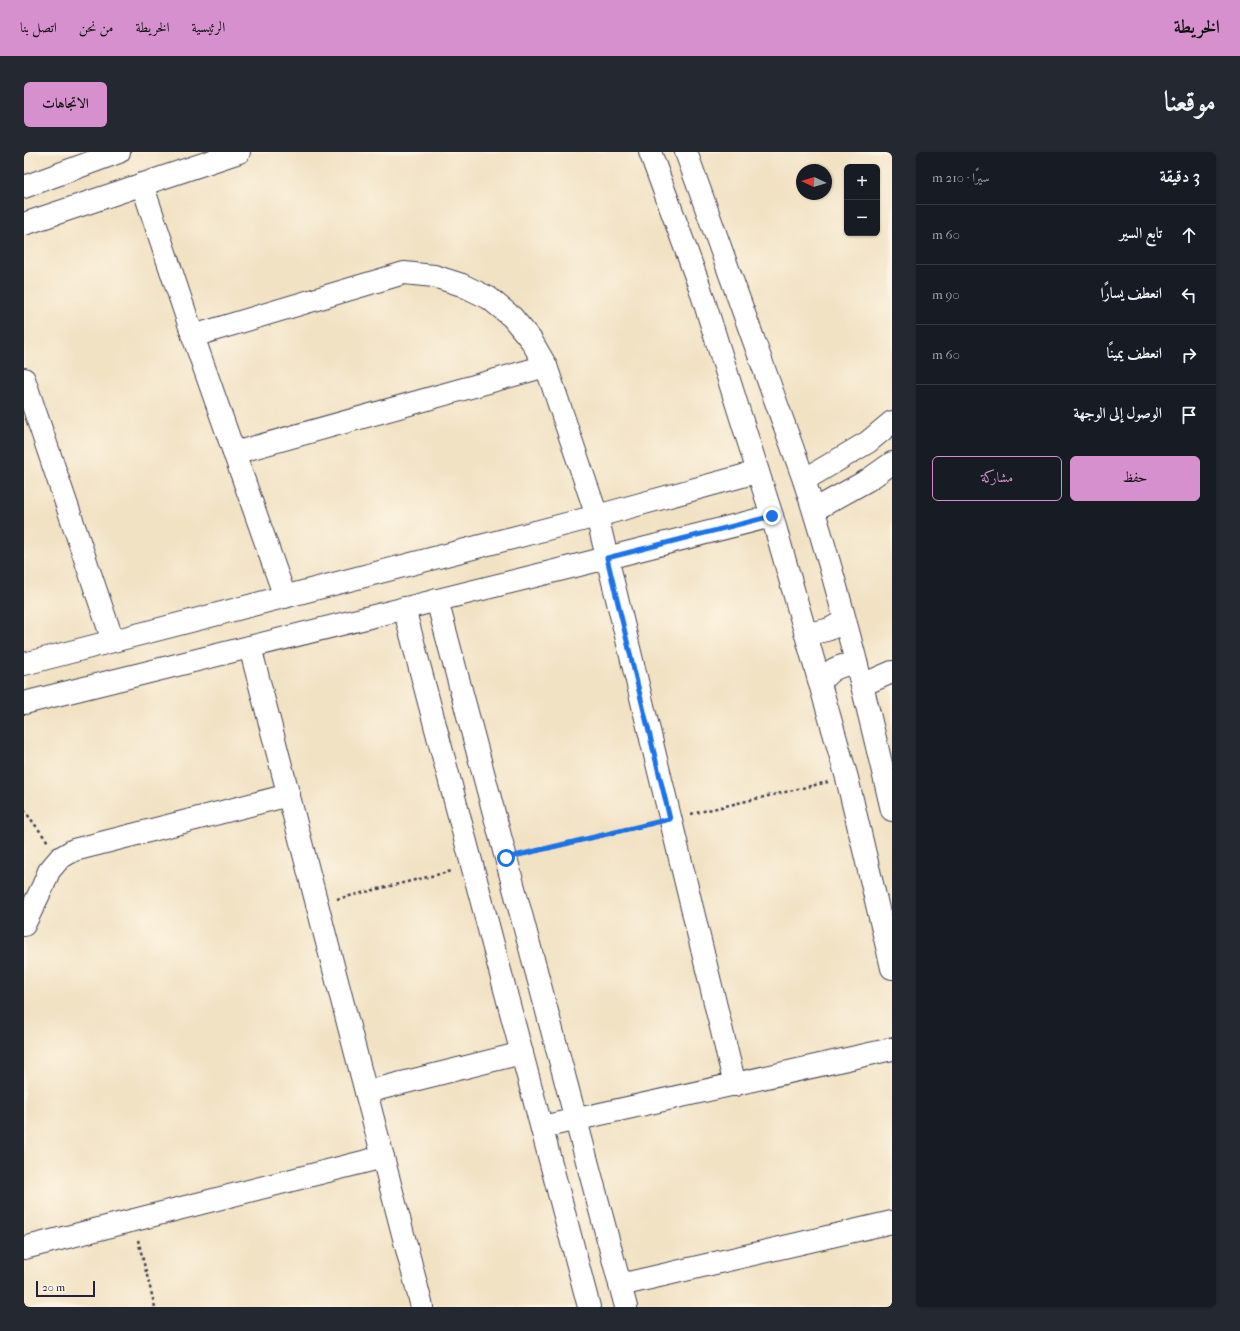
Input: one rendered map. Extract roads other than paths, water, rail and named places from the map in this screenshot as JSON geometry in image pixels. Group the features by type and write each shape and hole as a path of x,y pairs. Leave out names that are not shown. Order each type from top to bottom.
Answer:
{"street":[{"path":"24,187 120,152"},
{"path":"24,224 239,152"},
{"path":"650,152 699,285 772,516 847,778 892,968"},
{"path":"686,152 814,510 860,675 892,810"},
{"path":"142,184 285,597"},
{"path":"194,336 404,273 434,276 462,284 489,298 512,317 531,340 546,366 597,516 735,1085"},
{"path":"234,453 546,366"},
{"path":"24,379 113,642"},
{"path":"804,480 868,442 892,422"},
{"path":"814,510 868,480 892,463"},
{"path":"24,664 597,516 757,472"},
{"path":"24,703 772,516"},
{"path":"437,600 626,1307"},
{"path":"404,608 589,1307"},
{"path":"805,632 830,629 844,620"},
{"path":"250,647 422,1307"},
{"path":"820,684 825,676 832,670 848,664 860,675 892,672"},
{"path":"24,925 49,871 60,858 74,850 288,795"},
{"path":"542,1127 892,1049"},
{"path":"366,1092 522,1052"},
{"path":"24,1248 383,1158"},
{"path":"620,1285 892,1222"}]}
